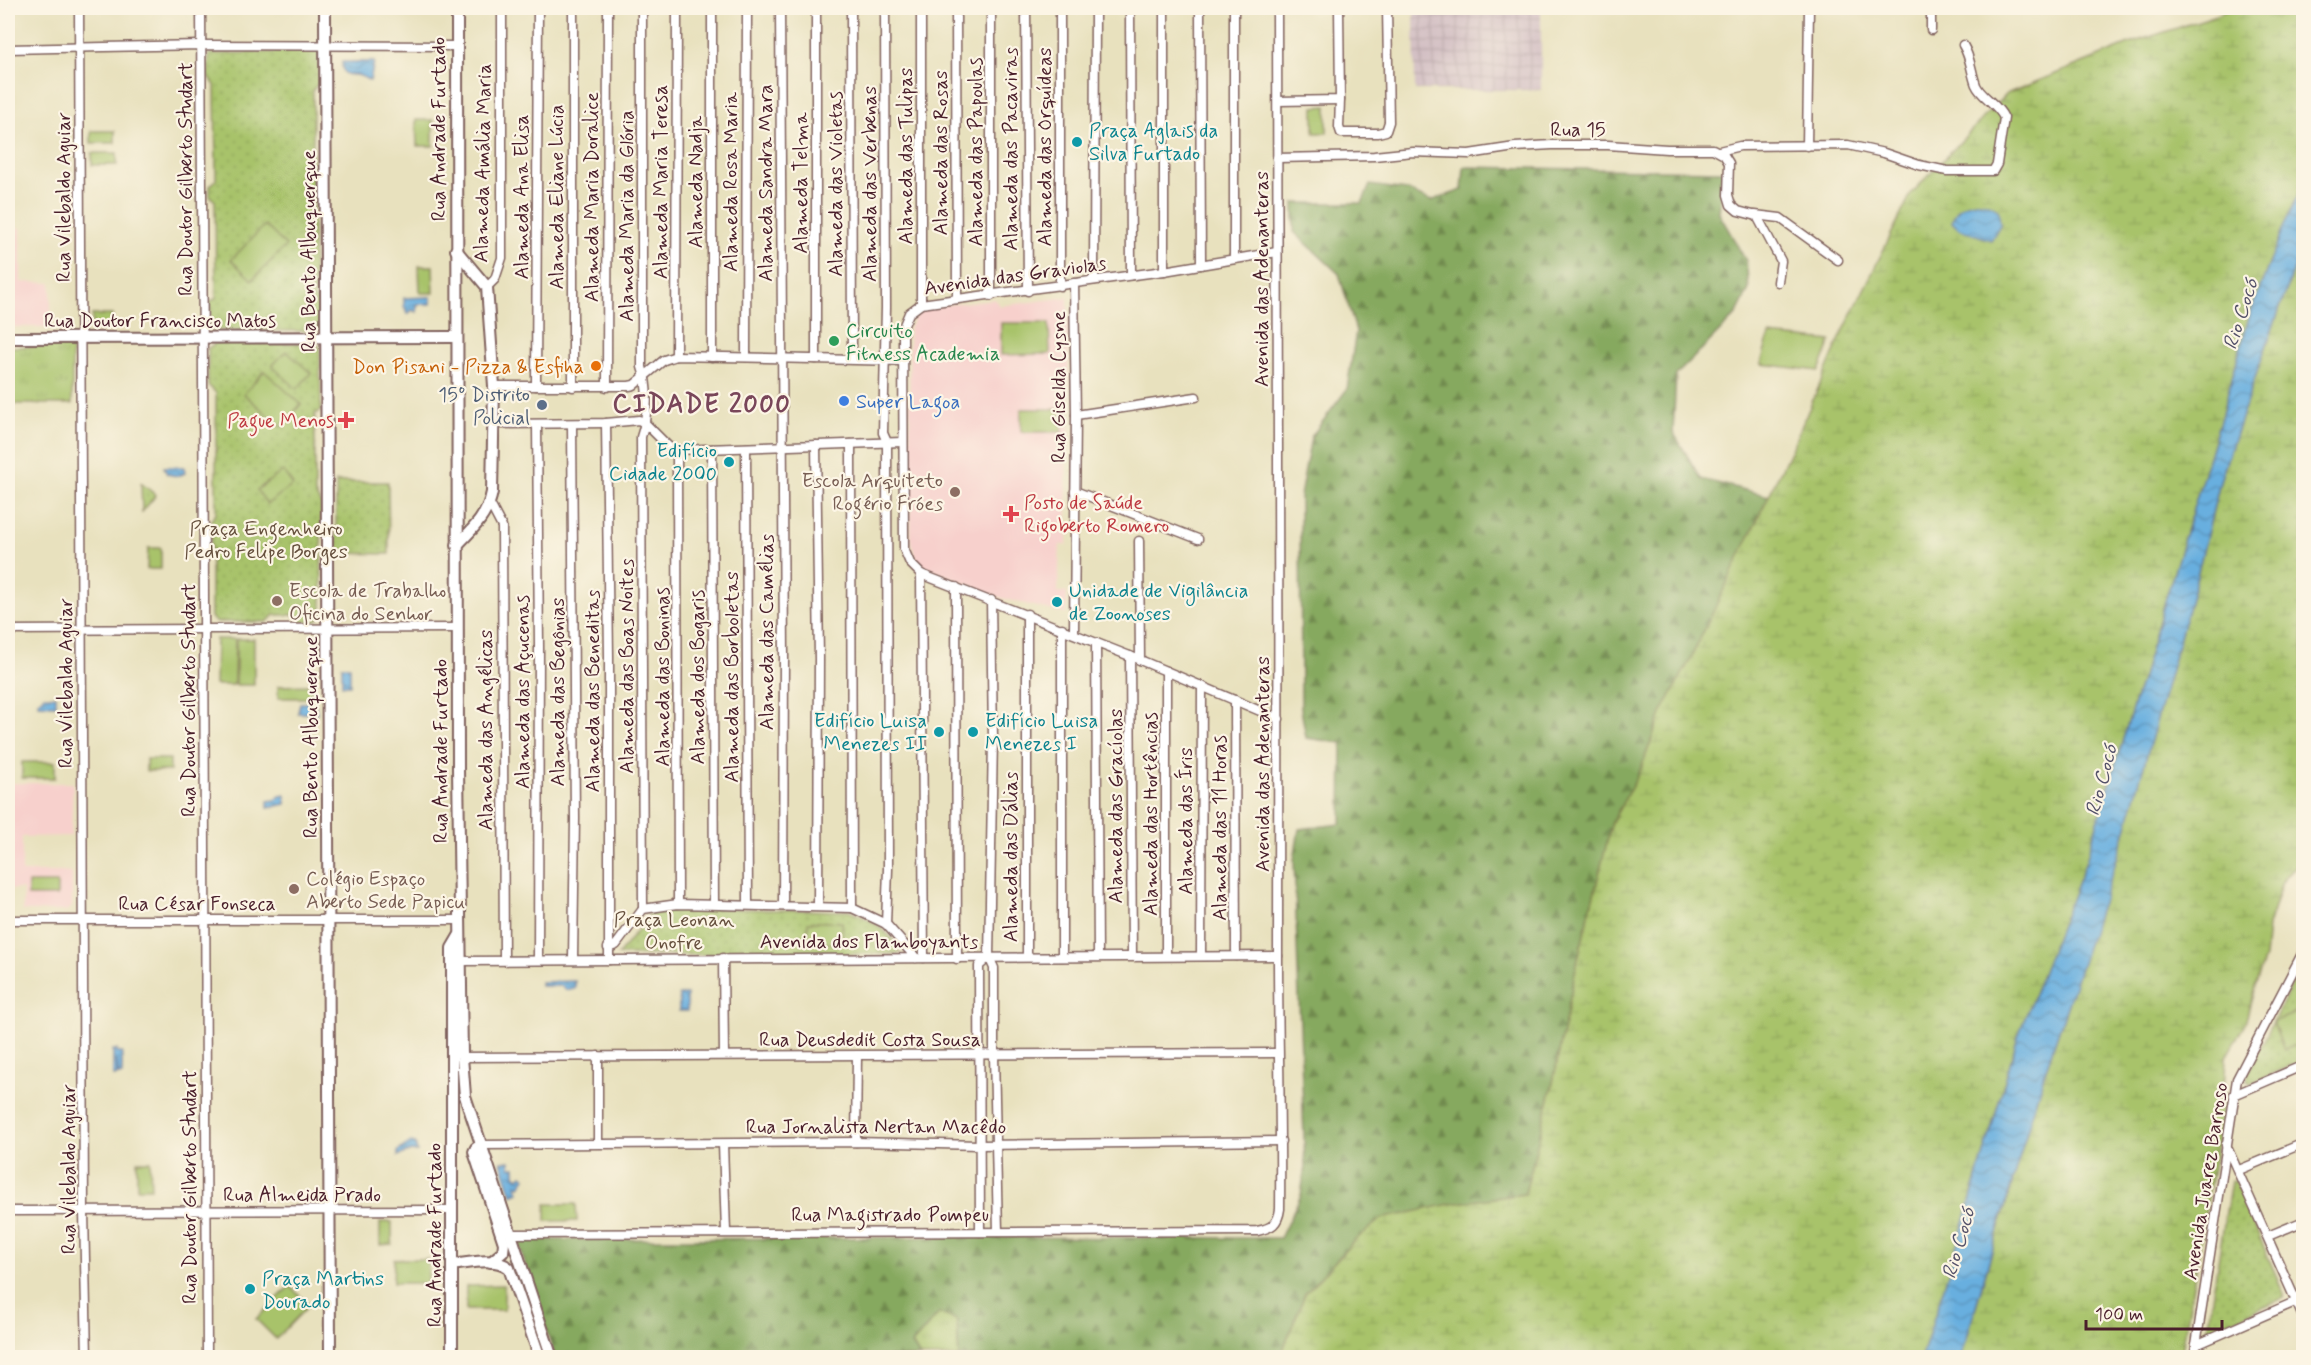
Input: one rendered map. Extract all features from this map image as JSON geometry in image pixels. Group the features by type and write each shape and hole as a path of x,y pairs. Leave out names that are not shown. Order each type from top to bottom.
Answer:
{"street":[{"name":"Rua Vilebaldo Aguiar","path":"79,8 84,1211 87,1358"},
{"name":"Rua Doutor Gilberto Studart","path":"201,8 206,629 204,919 207,1358"},
{"name":"Rua Bento Albuquerque","path":"325,8 330,1358"},
{"name":"Rua Andrade Furtado","path":"452,1358 452,948 459,936 457,8"},
{"name":"Alameda Amália Maria","path":"494,386 488,287 495,279 502,258 502,8"},
{"name":"Alameda Ana Elisa","path":"536,386 538,8"},
{"name":"Alameda Eliane Lúcia","path":"573,8 573,387"},
{"name":"Alameda Maria Doralice","path":"608,8 608,387"},
{"name":"Alameda Maria da Glória","path":"642,8 642,367 645,376 645,424"},
{"name":"Alameda Maria Teresa","path":"676,356 677,8"},
{"name":"Alameda Nadja","path":"711,357 712,8"},
{"name":"Alameda Rosa Maria","path":"746,357 747,8"},
{"name":"Alameda Sandra Mara","path":"780,8 782,358"},
{"name":"Alameda Telma","path":"816,8 816,359"},
{"name":"Alameda das Violetas","path":"851,8 852,360"},
{"name":"Alameda das Verbenas","path":"885,8 886,360 883,434 887,442 888,869 886,924"},
{"name":"Alameda das Tulipas","path":"921,8 921,304"},
{"name":"Alameda das Rosas","path":"956,8 957,299"},
{"name":"Alameda das Papoulas","path":"991,8 991,296"},
{"name":"Alameda das Pacaviras","path":"1026,8 1028,291"},
{"name":"Alameda das Orquídeas","path":"1060,8 1060,286"},
{"path":"1094,280 1095,8"},
{"path":"1130,8 1131,275"},
{"path":"1164,8 1164,272"},
{"path":"1200,8 1201,265"},
{"path":"1234,8 1234,259"},
{"name":"Avenida das Adenanteras","path":"1269,1229 1278,1219 1281,1209 1278,1053 1280,719 1277,8"},
{"path":"1339,8 1339,127 1341,133 1386,131 1389,122 1388,8"},
{"path":"1808,146 1809,8"},
{"path":"1931,8 1931,30"},
{"path":"8,49 201,45 456,46"},
{"name":"Rua 15","path":"1277,158 1383,156 1413,152 1469,154 1515,147 1552,145 1608,145 1667,149 1713,148 1719,151 1740,146 1848,145 1947,171 1993,171 2004,118 2001,111 1976,85 1968,54 1963,45"},
{"path":"1278,100 1340,100"},
{"path":"1719,151 1730,163 1728,195 1731,205 1738,211 1780,218 1838,260"},
{"path":"1755,215 1780,256 1782,266 1778,282"},
{"path":"456,250 488,287"},
{"name":"Avenida das Graviolas","path":"921,574 910,563 904,549 901,361 904,325 909,314 921,304 1164,272 1277,252"},
{"name":"Rua Giselda Cysne","path":"1074,284 1076,415 1074,633"},
{"name":"Rua Doutor Francisco Matos","path":"8,338 456,337"},
{"path":"494,386 608,387 634,385 664,360 676,356 901,361"},
{"name":"Alameda das Camélias","path":"782,358 783,906"},
{"name":"Alameda das Angélicas","path":"494,386 490,504 502,526 504,960"},
{"path":"1076,415 1196,397"},
{"path":"494,424 537,425 639,420 669,447 677,450 902,442"},
{"name":"Alameda das Beneditas","path":"606,423 609,960"},
{"name":"Alameda das Begônias","path":"572,424 575,808 573,959"},
{"name":"Alameda das Boas Noites","path":"643,909 641,437 645,424"},
{"name":"Alameda das Açucenas","path":"537,425 538,959"},
{"path":"852,444 852,908"},
{"path":"816,445 819,649 818,906"},
{"name":"Alameda das Borboletas","path":"746,448 748,905"},
{"name":"Alameda dos Bogaris","path":"712,449 714,904"},
{"name":"Alameda das Boninas","path":"677,450 678,904"},
{"path":"1075,491 1198,539"},
{"path":"457,546 483,518 490,504"},
{"path":"1139,541 1140,660"},
{"path":"920,958 921,574 1062,628 1280,719"},
{"path":"956,587 957,959"},
{"path":"991,600 993,739 989,957 994,968 998,1232"},
{"name":"Alameda das Dálias","path":"1027,614 1027,956"},
{"path":"8,630 457,628"},
{"path":"1062,628 1062,957"},
{"path":"1096,643 1098,956"},
{"name":"Alameda das Gracíolas","path":"1130,656 1132,956"},
{"name":"Alameda das Hortências","path":"1166,671 1167,956"},
{"name":"Alameda das Íris","path":"1202,686 1202,956"},
{"name":"Alameda das 11 Horas","path":"1235,700 1236,956"},
{"path":"609,948 616,945 643,909 678,904 818,906 852,908 886,924 920,958"},
{"name":"Rua César Fonseca","path":"8,920 459,920"},
{"path":"459,936 465,1096 504,1243 503,1252 491,1262"},
{"name":"Avenida Juarez Barroso","path":"2194,1358 2226,1145 2242,1068 2303,951"},
{"name":"Avenida dos Flamboyants","path":"460,961 1278,956"},
{"path":"980,1232 980,966 989,957"},
{"path":"723,958 724,1055"},
{"name":"Rua Deusdedit Costa Sousa","path":"462,1057 1278,1053"},
{"path":"598,1056 598,1143"},
{"path":"856,1142 857,1056"},
{"path":"2235,1095 2304,1065"},
{"name":"Rua Jornalista Nertan Macêdo","path":"478,1148 598,1143 856,1142 979,1145 1281,1141"},
{"path":"723,1143 726,1232"},
{"path":"2239,1170 2304,1143"},
{"path":"2226,1145 2300,1299 2304,1319"},
{"path":"478,1148 511,1234 540,1358"},
{"name":"Rua Almeida Prado","path":"8,1211 452,1210"},
{"path":"2268,1236 2304,1221"},
{"name":"Rua Magistrado Pompeu","path":"511,1234 1245,1231 1269,1229"},
{"path":"452,1265 491,1262 504,1264 509,1268 552,1358"},
{"path":"2196,1345 2300,1299"}],"shaded area":[{"path":"1414,8 1541,8 1541,90 1415,90"},
{"path":"8,228 21,228 21,282 51,283 51,327 8,327"},
{"name":"Escola Arquiteto Rogério Fróes","path":"1068,297 1067,545 1060,545 1058,592 1067,592 1066,614 1001,598 925,567 917,560 911,544 909,328 917,314 929,307 994,299 1000,306"},
{"path":"8,783 73,783 71,836 22,837 22,872 72,872 72,907 66,911 23,911 23,889 8,889"}],"green space":[{"path":"2231,8 2303,8 2303,185 2285,223 2250,314 2222,414 2086,861 2018,1036 1922,1357 1280,1358 1305,1294 1354,1241 1381,1219 1450,1204 1525,1194 1553,1083 1577,963 1612,822 1639,774 1661,714 1690,660 1795,441 1842,334 1911,194 2006,94 2134,42 2217,15"},
{"path":"316,51 319,55 319,83 313,90 313,180 320,187 320,196 313,202 314,298 320,303 321,326 313,331 212,330 210,329 210,302 216,298 215,201 210,196 210,186 216,180 215,85 208,77 209,54"},
{"path":"1327,106 1327,133 1314,133 1314,107"},
{"path":"416,120 433,120 433,146 417,146"},
{"path":"91,131 115,131 115,143 91,143"},
{"path":"92,153 117,153 117,165 92,165"},
{"path":"1464,167 1723,171 1719,213 1746,261 1749,289 1736,315 1676,375 1673,432 1701,479 1769,496 1690,660 1661,714 1639,774 1612,822 1577,963 1553,1083 1525,1194 1450,1204 1354,1241 1305,1294 1280,1358 959,1357 957,1320 939,1313 912,1344 920,1357 555,1357 519,1240 948,1237 1280,1238 1301,1195 1305,1166 1294,860 1299,829 1341,824 1342,743 1306,738 1301,709 1300,496 1311,437 1347,389 1356,331 1339,274 1294,232 1294,203 1362,203 1370,185 1407,190 1431,201 1462,190"},
{"path":"265,225 286,246 252,280 231,260"},
{"path":"2303,244 2303,858 2282,882 2268,926 2265,957 2245,1024 2226,1057 2223,1108 2181,1357 1961,1358 2040,1087 2123,840 2195,584 2220,481"},
{"path":"419,266 433,266 434,293 420,293"},
{"path":"92,315 112,315 112,326 92,326"},
{"path":"1001,323 1049,323 1050,354 1001,355"},
{"path":"1769,335 1831,341 1819,371 1761,364"},
{"name":"Praça Engenheiro Pedro Felipe Borges","path":"216,343 315,343 320,347 321,411 315,414 315,494 321,504 322,615 316,621 301,622 295,615 274,615 267,622 215,622 211,617 211,520 216,514 216,393 208,385 208,348"},
{"path":"69,346 72,350 72,404 8,404 8,347"},
{"path":"286,351 311,373 297,389 272,366"},
{"path":"264,371 301,404 281,427 244,394"},
{"path":"1021,409 1061,409 1062,432 1021,432"},
{"path":"283,471 293,485 267,504 257,490"},
{"path":"336,482 388,482 389,554 336,553"},
{"path":"141,483 156,495 142,512"},
{"path":"148,548 161,548 161,569 147,569"},
{"path":"216,639 235,639 234,685 215,685"},
{"path":"236,639 254,639 254,685 236,685"},
{"path":"311,685 311,698 278,698 278,686"},
{"path":"146,759 170,759 170,771 146,771"},
{"path":"22,762 55,762 55,778 22,778"},
{"path":"28,883 57,883 57,896 28,896"},
{"name":"Praça Leonan Onofre","path":"671,908 848,911 877,926 900,950 899,953 889,954 618,955 651,913"},
{"path":"808,922 842,922 843,943 808,944"},
{"path":"2303,961 2303,1061 2250,1083 2247,1080 2248,1073"},
{"path":"2303,1010 2303,1042 2284,1050 2273,1022"},
{"path":"137,1161 150,1161 151,1188 137,1188"},
{"path":"2235,1180 2284,1298 2208,1330 2231,1181"},
{"path":"546,1204 576,1204 577,1221 546,1221"},
{"path":"380,1222 392,1222 392,1244 380,1245"},
{"path":"394,1259 428,1259 428,1283 393,1283"},
{"path":"504,1285 504,1310 466,1310 466,1286"},
{"path":"290,1286 309,1305 276,1339 256,1319"},
{"path":"939,1313 957,1320 959,1357 920,1357 912,1344"}],"water":[{"path":"342,62 374,62 370,81 345,73"},
{"name":"Rio Cocó","path":"2303,185 2303,244 2220,481 2195,584 2123,840 2040,1087 1961,1357 1922,1357 2018,1036 2086,861 2222,414 2250,314 2285,223"},
{"path":"1975,202 1988,204 1999,212 2000,225 1991,240 1959,229 1952,222 1960,208"},
{"path":"431,297 431,304 417,304 417,312 412,310 408,314 404,306 404,298"},
{"path":"164,467 184,467 185,473 178,476 167,474"},
{"path":"342,666 350,666 350,685 342,685"},
{"path":"44,696 56,696 56,705 38,704"},
{"path":"300,703 315,703 317,713 298,713"},
{"path":"285,795 286,804 268,808 268,801"},
{"path":"575,981 575,988 566,990 562,986 541,986 541,982"},
{"path":"679,995 687,995 687,1011 679,1011"},
{"path":"113,1050 122,1053 122,1075 118,1075 117,1060 117,1076 113,1076"},
{"path":"411,1142 415,1144 417,1152 411,1151 398,1156 398,1151"},
{"path":"510,1161 510,1167 515,1167 515,1175 519,1178 522,1175 526,1178 520,1186 516,1184 519,1192 512,1195 501,1162"}],"place":[{"name":"Praça Aglais da Silva Furtado","path":"1077,142"},
{"name":"Circuito Fitness Academia","path":"834,341"},
{"name":"Don Pisani - Pizza & Esfiha","path":"596,366"},
{"name":"Super Lagoa","path":"844,401"},
{"name":"15º Distrito Policial","path":"542,405"},
{"name":"Pague Menos","path":"346,420"},
{"name":"Edifício Cidade 2000","path":"729,462"},
{"name":"Escola Arquiteto Rogério Fróes","path":"955,492"},
{"name":"Posto de Saúde Rigoberto Romero","path":"1011,514"},
{"name":"Escola de Trabalho Oficina do Senhor","path":"277,601"},
{"name":"Unidade de Vigilância de Zoonoses","path":"1057,602"},
{"name":"Edifício Luisa Menezes II","path":"939,732"},
{"name":"Edifício Luisa Menezes I","path":"973,732"},
{"name":"Colégio Espaço Aberto Sede Papicu","path":"294,889"},
{"name":"Praça Martins Dourado","path":"250,1289"}],"district":[{"name":"CIDADE 2000","path":"702,403"}]}
